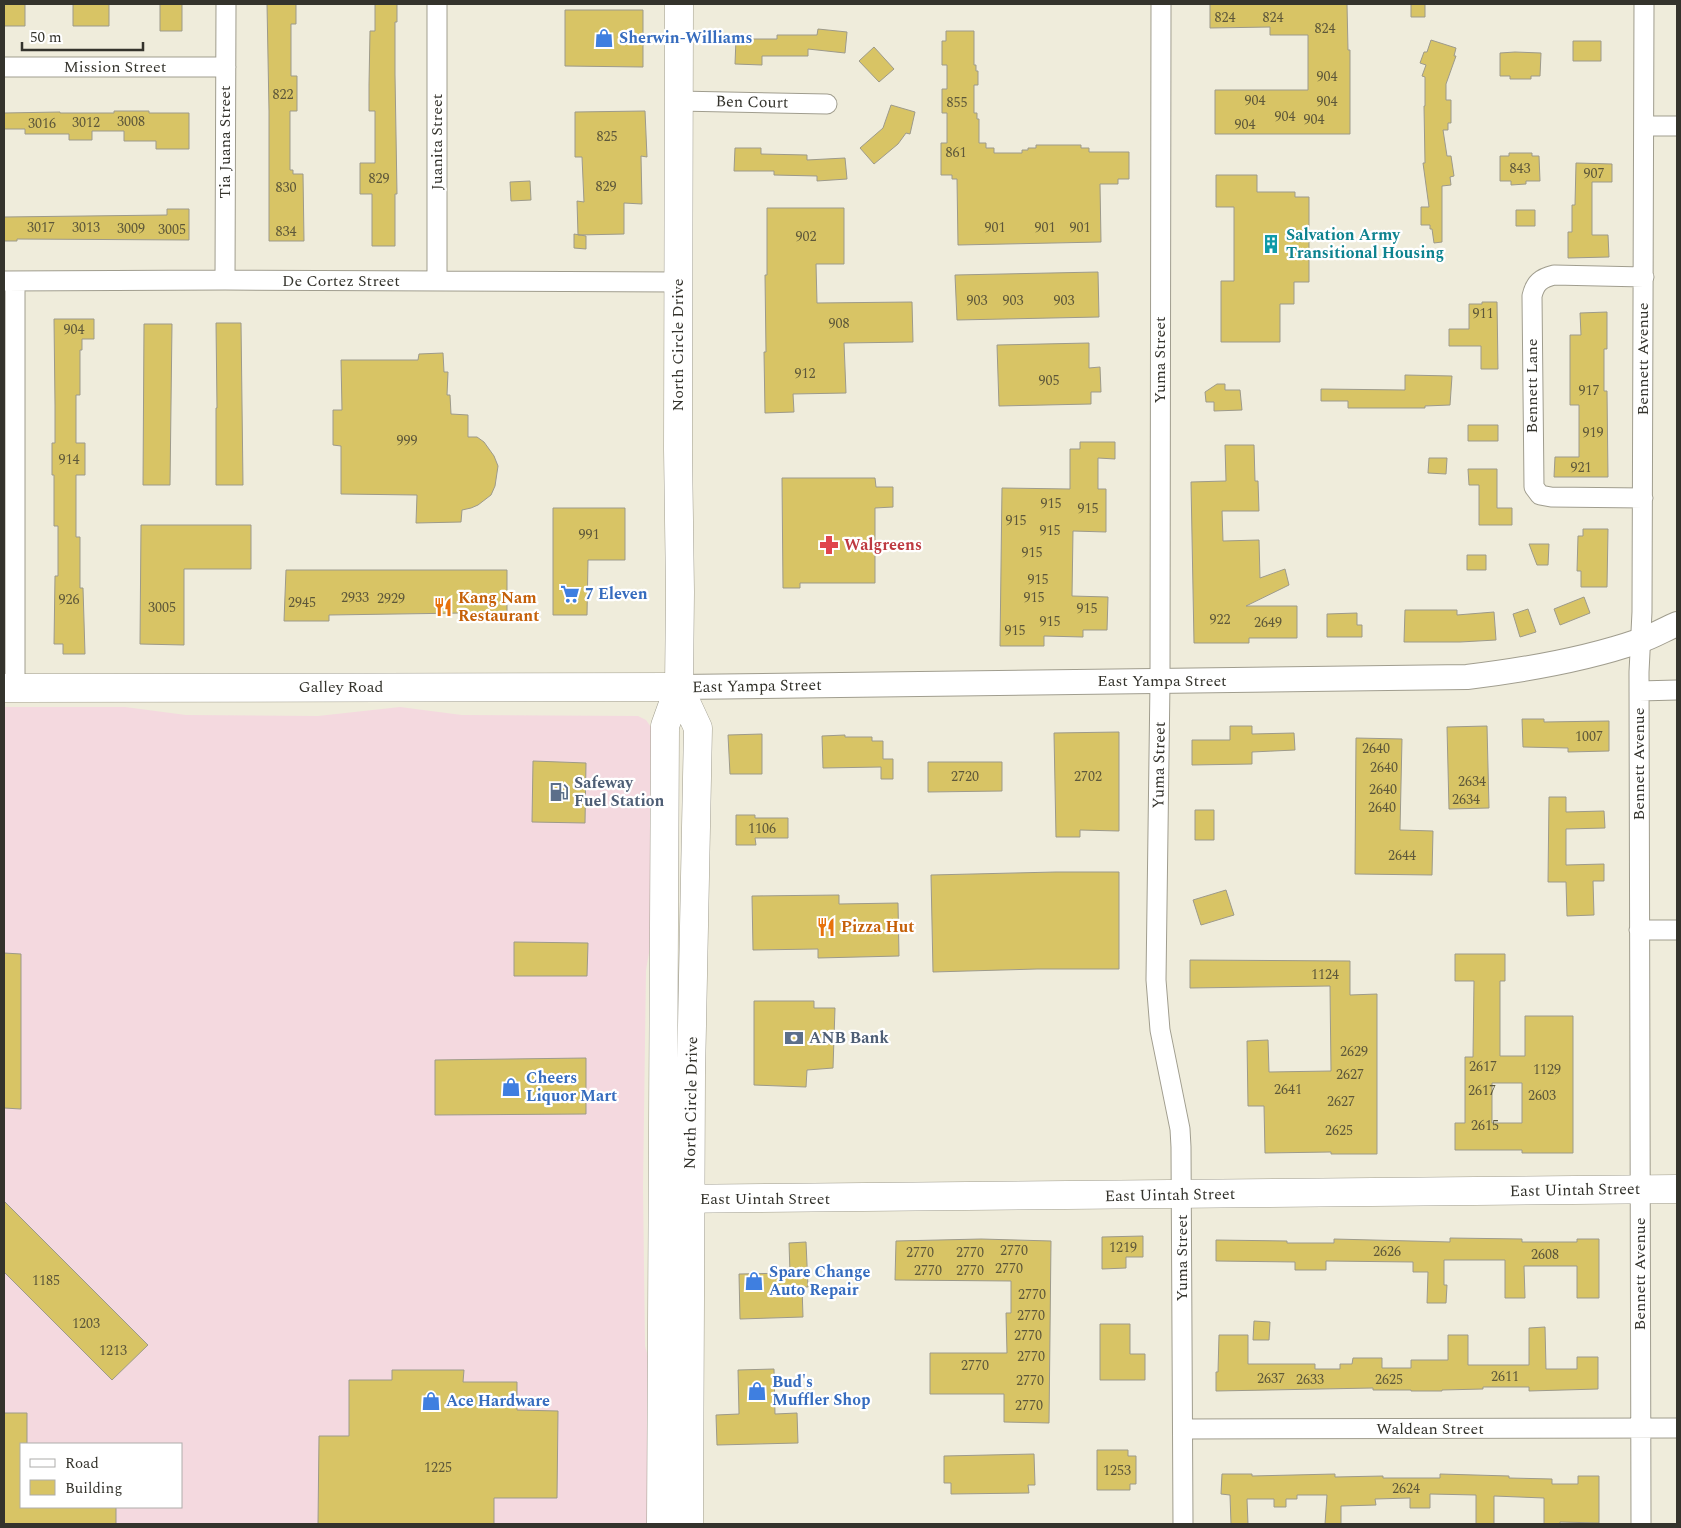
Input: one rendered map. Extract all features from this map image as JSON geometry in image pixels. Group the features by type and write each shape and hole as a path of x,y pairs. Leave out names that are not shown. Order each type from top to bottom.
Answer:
{"main road":[{"name":"North Circle Drive","path":"661,1524 665,726 679,687 679,4"},
{"name":"North Circle Drive","path":"679,687 698,728 689,1199 689,1524"},
{"name":"Galley Road","path":"9,688 679,687"},
{"name":"East Uintah Street","path":"663,1200 1677,1189"}],"street":[{"name":"Tia Juana Street","path":"225,280 226,4"},
{"name":"Juanita Street","path":"437,4 437,281"},
{"name":"Yuma Street","path":"1161,4 1160,682 1157,1004 1160,1030 1180,1129 1183,1524"},
{"name":"Bennett Avenue","path":"1641,1524 1639,690 1643,498 1644,4"},
{"name":"Mission Street","path":"4,67 226,67"},
{"name":"Ben Court","path":"678,101 826,104"},
{"path":"1645,126 1677,126"},
{"name":"Bennett Lane","path":"1643,498 1551,497 1540,495 1534,487 1532,296 1534,286 1543,278 1554,275 1644,276"},
{"name":"De Cortez Street","path":"9,281 678,282"},
{"path":"9,281 9,688"},
{"name":"East Yampa Street","path":"679,687 1467,677 1558,663 1640,641 1677,624"},
{"path":"1639,690 1677,690"},
{"path":"1639,930 1677,930"},
{"name":"Waldean Street","path":"1183,1429 1677,1428"}],"shaded area":[{"path":"4,707 125,707 186,715 318,716 400,707 462,715 638,716 646,720 651,727 655,739 653,930 646,970 643,1187 645,1346 653,1374 652,1524 4,1524"}],"building":[{"path":"4,4 25,4 25,26 4,26"},
{"path":"73,4 109,4 109,26 73,26"},
{"path":"160,4 182,4 182,31 160,31"},
{"path":"267,4 296,4 296,24 291,24 291,76 297,76 297,111 290,111 290,170 293,170 293,174 303,174 304,241 269,241"},
{"path":"375,4 397,4 397,22 395,22 397,194 395,194 395,246 372,246 372,194 360,194 360,163 375,163 375,111 369,111 369,85 370,31 375,31"},
{"path":"1210,4 1347,4 1348,50 1350,50 1350,134 1215,134 1215,90 1308,90 1308,35 1270,35 1270,27 1210,28"},
{"path":"1411,4 1425,4 1425,17 1411,17"},
{"name":"Sherwin-Williams","path":"565,10 643,10 643,67 565,66"},
{"path":"818,29 847,32 845,53 808,49 808,56 762,56 762,65 735,64 736,39 777,39 777,35 817,35"},
{"path":"946,31 974,31 974,65 976,65 976,71 978,71 978,85 974,85 974,113 977,113 977,119 979,119 979,143 986,143 986,148 994,148 994,153 1022,153 1022,150 1036,148 1036,145 1081,145 1081,148 1089,148 1089,152 1129,152 1129,179 1118,179 1118,184 1100,184 1101,242 958,245 957,179 952,179 952,175 941,175 941,143 947,143 947,113 942,113 942,89 947,89 947,65 942,65 942,41 946,41"},
{"path":"1431,40 1456,48 1454,56 1456,56 1446,84 1446,100 1451,100 1451,123 1448,123 1448,130 1443,130 1447,156 1451,156 1454,176 1450,177 1451,185 1442,186 1442,242 1434,243 1430,225 1421,225 1421,207 1429,207 1423,163 1425,163 1425,77 1422,76 1426,65 1420,63 1424,52 1427,52"},
{"path":"1573,41 1601,41 1601,61 1573,61"},
{"path":"874,47 894,69 879,82 859,61"},
{"path":"1500,53 1541,53 1540,76 1531,76 1531,79 1510,79 1510,76 1500,76"},
{"path":"891,105 915,112 910,134 906,133 898,144 874,164 860,148 883,128"},
{"path":"114,111 189,113 189,149 156,149 156,141 124,141 124,131 92,131 92,140 69,140 69,134 25,134 25,129 4,129 4,113 114,113"},
{"path":"645,111 647,157 641,156 642,204 624,203 624,234 578,235 577,201 584,202 582,157 575,157 575,112"},
{"path":"735,148 761,148 761,154 807,155 807,160 845,158 847,179 817,181 817,176 774,175 774,171 734,171"},
{"path":"1509,153 1532,153 1532,156 1539,156 1540,181 1526,181 1526,184 1511,185 1511,181 1500,181 1500,156 1509,156"},
{"path":"1576,163 1612,164 1612,182 1592,182 1592,235 1608,235 1609,257 1568,258 1568,232 1572,232 1572,205 1575,205"},
{"name":"Salvation Army Transitional Housing","path":"1216,175 1257,175 1257,192 1295,192 1295,197 1309,197 1309,282 1294,282 1294,304 1280,304 1280,342 1221,342 1221,281 1234,281 1234,207 1216,207"},
{"path":"530,181 531,200 511,201 510,182"},
{"path":"767,208 844,208 844,264 816,264 817,303 912,302 913,342 844,343 846,393 793,394 794,412 765,413 764,352 766,352 765,275 767,275"},
{"path":"167,209 189,209 189,240 17,239 17,241 4,241 4,217 167,215"},
{"path":"1516,210 1535,210 1535,226 1516,226"},
{"path":"574,234 586,236 586,249 574,248"},
{"path":"1098,272 1099,317 957,320 955,275"},
{"path":"1482,302 1497,302 1498,369 1481,369 1481,346 1449,346 1449,329 1469,329 1469,304 1482,304"},
{"path":"1607,312 1607,349 1604,349 1604,391 1607,391 1608,477 1554,477 1555,457 1579,457 1579,405 1570,405 1570,335 1581,335 1580,313"},
{"path":"54,319 94,319 94,339 82,339 82,350 80,350 80,395 76,395 76,443 85,443 85,475 76,475 76,537 80,537 80,588 83,588 85,654 63,654 63,644 54,644 55,576 58,576 58,526 54,526 54,475 52,475 52,443 55,443"},
{"path":"216,323 241,323 243,485 216,485"},
{"path":"144,324 172,324 170,485 143,485"},
{"path":"1089,343 1089,368 1100,367 1101,392 1091,392 1091,404 999,406 997,345"},
{"path":"443,353 444,372 448,372 447,395 450,395 451,414 468,415 468,437 477,437 484,442 494,456 498,466 495,486 491,495 478,505 462,510 461,522 416,523 417,495 341,494 341,446 333,445 333,410 342,410 341,360 418,360 419,354"},
{"path":"1405,375 1452,376 1450,405 1425,406 1425,408 1348,408 1348,401 1321,401 1321,389 1405,390"},
{"path":"1217,384 1225,384 1225,390 1240,390 1242,410 1214,411 1214,402 1206,402 1205,392"},
{"path":"1468,425 1498,425 1498,441 1468,441"},
{"path":"1080,442 1115,442 1115,459 1098,458 1098,489 1106,489 1106,532 1073,531 1072,596 1108,597 1107,630 1083,630 1083,637 1044,636 1044,646 1000,646 1002,488 1070,489 1070,449 1080,449"},
{"path":"1225,445 1254,445 1255,481 1258,481 1259,511 1222,511 1223,541 1259,540 1260,578 1285,569 1289,585 1246,606 1297,606 1297,638 1249,638 1249,643 1194,643 1191,482 1226,481"},
{"path":"1429,458 1447,458 1446,474 1428,473"},
{"path":"1468,469 1497,469 1497,508 1512,508 1512,525 1479,525 1479,485 1469,485"},
{"name":"Walgreens","path":"782,478 875,478 876,487 893,487 893,507 875,508 875,583 800,583 800,588 783,588"},
{"path":"553,508 625,508 625,560 588,560 587,615 553,615"},
{"path":"141,525 251,525 251,569 184,569 184,645 140,644"},
{"path":"1583,529 1608,529 1607,587 1581,587 1581,571 1577,571 1578,536 1583,536"},
{"path":"1529,544 1549,544 1548,565 1537,565"},
{"path":"1467,555 1486,555 1486,570 1467,570"},
{"path":"286,570 507,570 507,621 464,620 464,613 329,615 329,621 284,621"},
{"path":"1584,597 1590,613 1560,625 1554,609"},
{"path":"1528,609 1536,632 1520,637 1513,614"},
{"path":"1405,610 1457,610 1457,615 1494,612 1496,640 1404,642"},
{"path":"1357,613 1357,625 1362,625 1362,637 1327,637 1327,614"},
{"path":"1522,719 1544,719 1544,722 1609,721 1609,751 1568,752 1568,748 1523,747"},
{"path":"1230,726 1252,726 1252,734 1294,733 1295,750 1252,752 1252,764 1192,765 1192,740 1230,740"},
{"path":"1487,726 1489,808 1449,809 1447,727"},
{"path":"1119,732 1119,831 1080,830 1080,837 1056,837 1054,733"},
{"path":"762,734 762,774 730,774 728,735"},
{"path":"845,735 845,737 872,737 872,741 883,741 883,759 893,759 893,779 881,779 881,767 823,768 822,736"},
{"path":"1356,738 1402,739 1400,830 1433,831 1432,875 1355,874"},
{"name":"Safeway Fuel Station","path":"533,761 586,763 585,823 532,822"},
{"path":"928,762 1002,762 1002,791 928,792"},
{"path":"1549,797 1566,797 1566,812 1604,811 1605,828 1566,829 1566,865 1604,864 1604,881 1593,881 1594,915 1567,916 1566,882 1548,882"},
{"path":"1195,810 1214,810 1214,840 1195,840"},
{"path":"736,815 755,815 755,818 788,818 788,838 755,838 756,845 736,845"},
{"path":"1119,872 1119,969 933,972 931,875"},
{"path":"1226,890 1234,915 1201,925 1193,900"},
{"name":"Pizza Hut","path":"839,895 839,904 898,903 899,956 818,958 818,949 753,950 752,896"},
{"path":"514,942 588,943 587,976 514,976"},
{"path":"4,953 21,954 21,1109 4,1108"},
{"path":"1455,954 1505,954 1505,981 1500,981 1500,1056 1525,1056 1525,1016 1573,1016 1573,1153 1522,1153 1522,1150 1455,1150 1455,1123 1465,1123 1465,1057 1473,1057 1474,981 1455,981","holes":["1492,1083 1522,1083 1522,1123 1492,1123"]},
{"path":"1190,960 1350,961 1350,995 1377,994 1377,1154 1331,1154 1331,1152 1265,1153 1264,1106 1248,1106 1247,1041 1268,1040 1269,1072 1331,1071 1330,986 1190,988"},
{"name":"ANB Bank","path":"754,1001 814,1001 814,1008 835,1008 833,1068 807,1070 806,1087 754,1085"},
{"name":"Cheers Liquor Mart","path":"586,1058 586,1114 435,1115 435,1060"},
{"path":"4,1201 148,1345 112,1380 4,1272"},
{"path":"1143,1236 1143,1257 1126,1257 1126,1268 1102,1269 1102,1237"},
{"path":"1450,1238 1522,1239 1522,1242 1577,1242 1577,1239 1599,1239 1599,1298 1577,1298 1577,1266 1524,1266 1525,1298 1505,1298 1505,1260 1444,1260 1444,1285 1447,1285 1446,1303 1427,1303 1428,1272 1413,1272 1413,1262 1326,1261 1326,1270 1295,1270 1295,1262 1216,1261 1216,1240 1334,1243 1334,1239 1450,1242"},
{"path":"981,1239 1051,1241 1049,1423 1004,1422 1004,1394 930,1394 930,1353 1007,1353 1006,1313 1011,1313 1011,1281 895,1280 896,1241"},
{"name":"Spare Change Auto Repair","path":"806,1242 808,1287 802,1287 803,1317 740,1319 739,1274 790,1273 789,1243"},
{"path":"1254,1321 1270,1322 1269,1340 1253,1340"},
{"path":"1100,1324 1130,1324 1130,1354 1145,1354 1145,1380 1100,1380"},
{"path":"1545,1327 1546,1369 1577,1369 1577,1357 1598,1357 1598,1389 1529,1391 1529,1387 1483,1387 1483,1389 1442,1391 1373,1390 1373,1388 1216,1391 1219,1335 1248,1335 1248,1364 1315,1364 1315,1369 1340,1369 1340,1364 1352,1364 1353,1358 1382,1358 1382,1368 1411,1368 1411,1360 1448,1360 1448,1335 1468,1335 1468,1365 1529,1365 1529,1328"},
{"name":"Bud's Muffler Shop","path":"774,1369 775,1414 797,1413 798,1443 717,1445 716,1415 739,1414 738,1370"},
{"path":"392,1370 464,1370 463,1382 517,1382 517,1410 558,1411 557,1498 494,1498 494,1524 318,1524 319,1436 349,1436 349,1380 392,1380"},
{"path":"4,1413 27,1413 27,1443 20,1443 20,1508 116,1508 116,1524 4,1524"},
{"path":"1097,1450 1128,1450 1128,1456 1136,1456 1136,1484 1130,1484 1130,1490 1097,1490"},
{"path":"1034,1454 1035,1485 1028,1485 1029,1493 951,1494 951,1483 944,1483 944,1456"},
{"path":"1222,1474 1252,1474 1252,1476 1335,1474 1335,1477 1383,1476 1383,1478 1440,1478 1440,1474 1509,1476 1509,1478 1552,1479 1552,1484 1578,1484 1578,1476 1599,1476 1599,1523 1560,1522 1560,1524 1544,1524 1544,1498 1494,1496 1494,1524 1476,1524 1476,1495 1430,1494 1430,1508 1410,1508 1410,1498 1375,1499 1376,1505 1341,1506 1341,1524 1325,1524 1327,1495 1297,1495 1297,1499 1286,1499 1286,1507 1274,1507 1274,1499 1247,1499 1248,1524 1231,1524 1230,1495 1221,1494"}],"place":[{"name":"Sherwin-Williams","path":"604,38"},
{"name":"Salvation Army Transitional Housing","path":"1271,244"},
{"name":"Walgreens","path":"829,545"},
{"name":"7 Eleven","path":"570,594"},
{"name":"Kang Nam Restaurant","path":"443,607"},
{"name":"Safeway Fuel Station","path":"559,792"},
{"name":"Pizza Hut","path":"826,927"},
{"name":"ANB Bank","path":"794,1038"},
{"name":"Cheers Liquor Mart","path":"511,1087"},
{"name":"Spare Change Auto Repair","path":"754,1281"},
{"name":"Bud's Muffler Shop","path":"757,1391"},
{"name":"Ace Hardware","path":"431,1401"}]}
